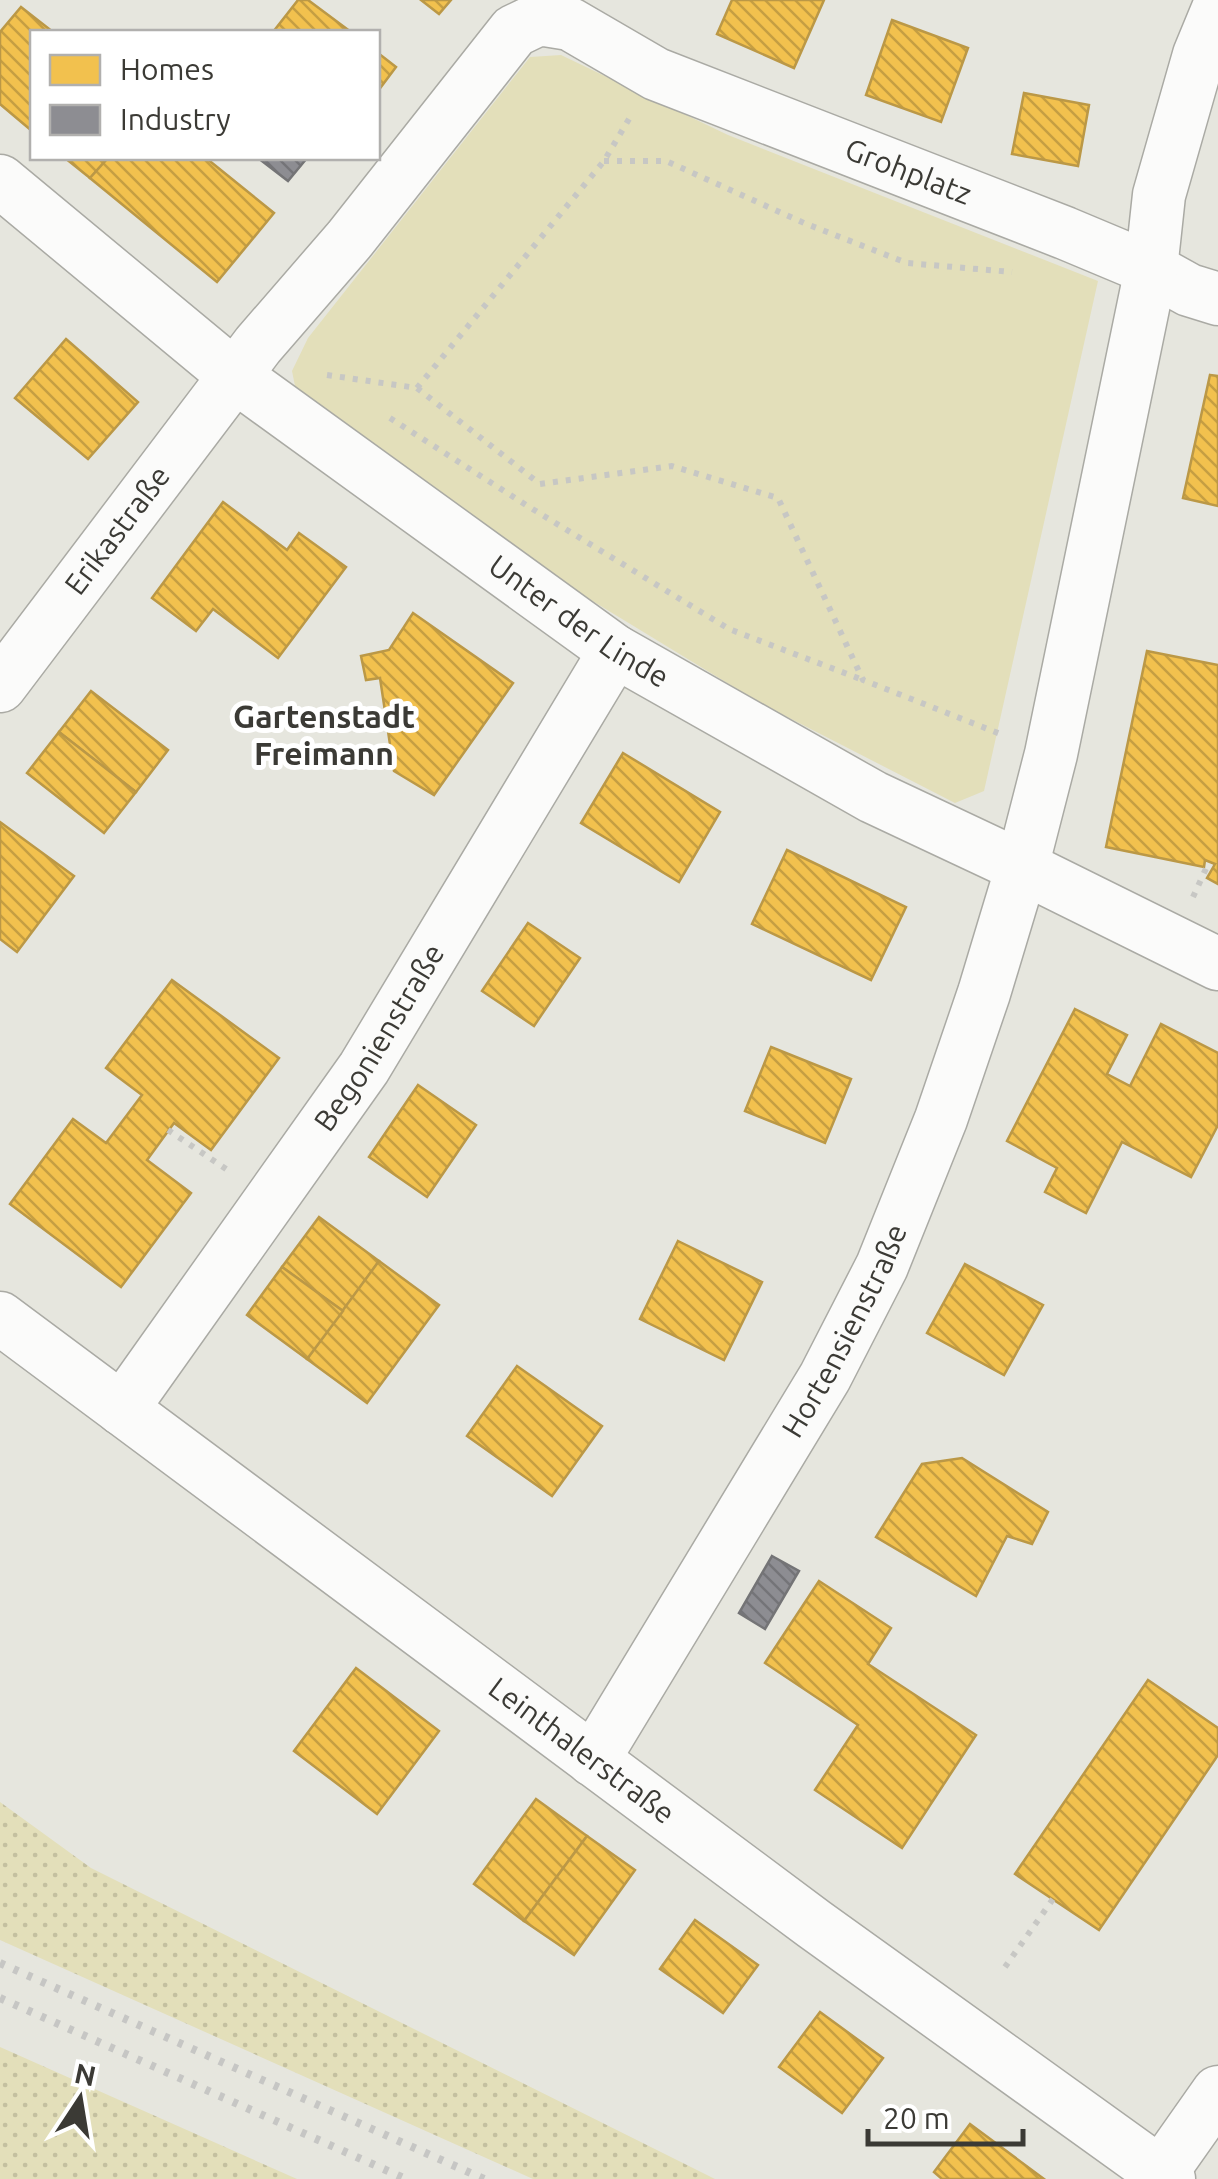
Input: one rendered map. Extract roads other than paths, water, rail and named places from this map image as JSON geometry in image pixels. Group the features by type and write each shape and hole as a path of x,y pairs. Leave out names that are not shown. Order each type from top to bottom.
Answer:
{"street":[{"path":"1022,866 1051,754 1150,269 1158,195 1199,55 1218,10"},
{"name":"Grohplatz","path":"236,376 514,30 539,19 570,24 656,74 1065,233 1218,300"},
{"name":"Unter der Linde","path":"0,181 236,376 615,651 873,797 1218,964"},
{"name":"Erikastraße","path":"0,686 236,376"},
{"name":"Begonienstraße","path":"122,1409 364,1068 615,651"},
{"name":"Hortensienstraße","path":"592,1760 825,1377 882,1266 941,1119 1022,866"},
{"name":"Leinthalerstraße","path":"0,1318 814,1924 1165,2176"},
{"path":"1165,2176 1218,2092"}],"railway":[{"path":"0,1963 484,2179"},
{"path":"0,1998 406,2179"}],"district":[{"name":"Gartenstadt Freimann","path":"324,736"}]}
